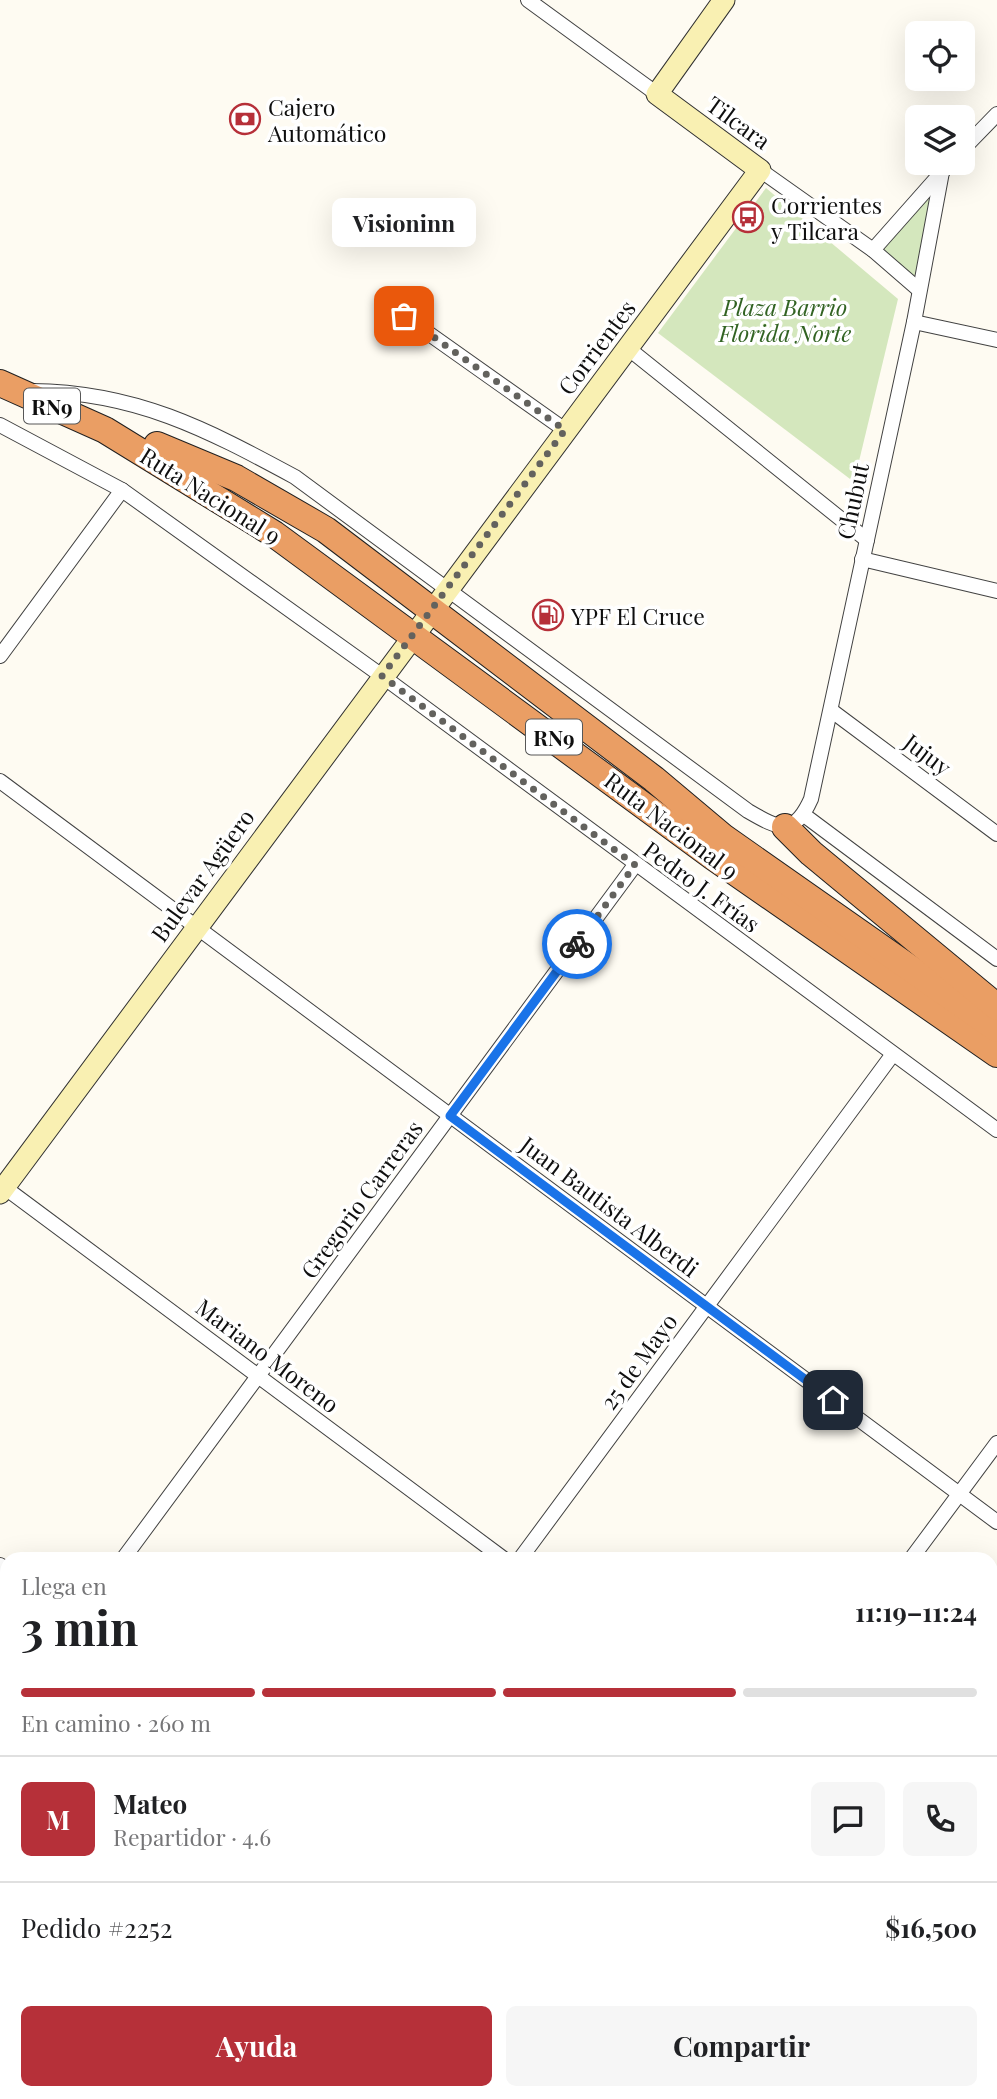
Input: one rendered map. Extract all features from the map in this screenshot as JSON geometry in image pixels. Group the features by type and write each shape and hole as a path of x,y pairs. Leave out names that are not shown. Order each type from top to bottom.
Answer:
{"highway":[{"name":"Ruta Nacional 9","path":"8,387 105,430 202,463 273,498 440,600 723,837 997,1029"},
{"name":"Ruta Nacional 9","path":"105,430 237,509 414,634 712,856 997,1054"},
{"path":"794,821 811,853 997,1007"}],"street":[{"name":"Tilcara","path":"528,0 873,250 918,289"},
{"path":"657,94 724,0"},
{"path":"975,137 997,114"},
{"name":"Corrientes","path":"440,600 760,170"},
{"name":"Chubut","path":"873,250 939,175"},
{"name":"Chubut","path":"794,821 811,799 832,711 914,322 918,289 944,175"},
{"path":"404,316 565,430"},
{"path":"914,322 997,340"},
{"path":"629,349 867,540"},
{"path":"8,387 78,391 140,405 217,435 295,477 440,600 748,811 775,826 794,821 997,959"},
{"name":"Pedro J. Frías","path":"0,425 122,490 382,676 997,1130"},
{"path":"0,656 122,490"},
{"path":"863,559 997,591"},
{"name":"Bulevar Agüero","path":"1,1188 440,600"},
{"name":"Jujuy","path":"832,711 997,834"},
{"name":"Juan Bautista Alberdi","path":"0,781 997,1522"},
{"name":"Gregorio Carreras","path":"128,1552 635,865"},
{"name":"25 de Mayo","path":"525,1552 893,1054"},
{"name":"Mariano Moreno","path":"1,1188 495,1552"},
{"path":"916,1552 997,1443"}],"green space":[{"path":"938,180 916,284 878,250"},
{"name":"Plaza Barrio Florida Norte","path":"766,188 898,299 854,482 658,333"}],"way so far":[{"path":"404,316 565,430 382,676 635,865 577,944"}],"place":[{"name":"Cajero Automático","path":"245,119"},
{"name":"Corrientes y Tilcara","path":"748,217"},
{"name":"Visioninn","path":"404,316"},
{"name":"YPF El Cruce","path":"548,615"}],"route":[{"path":"577,944 450,1116 833,1400"}]}
